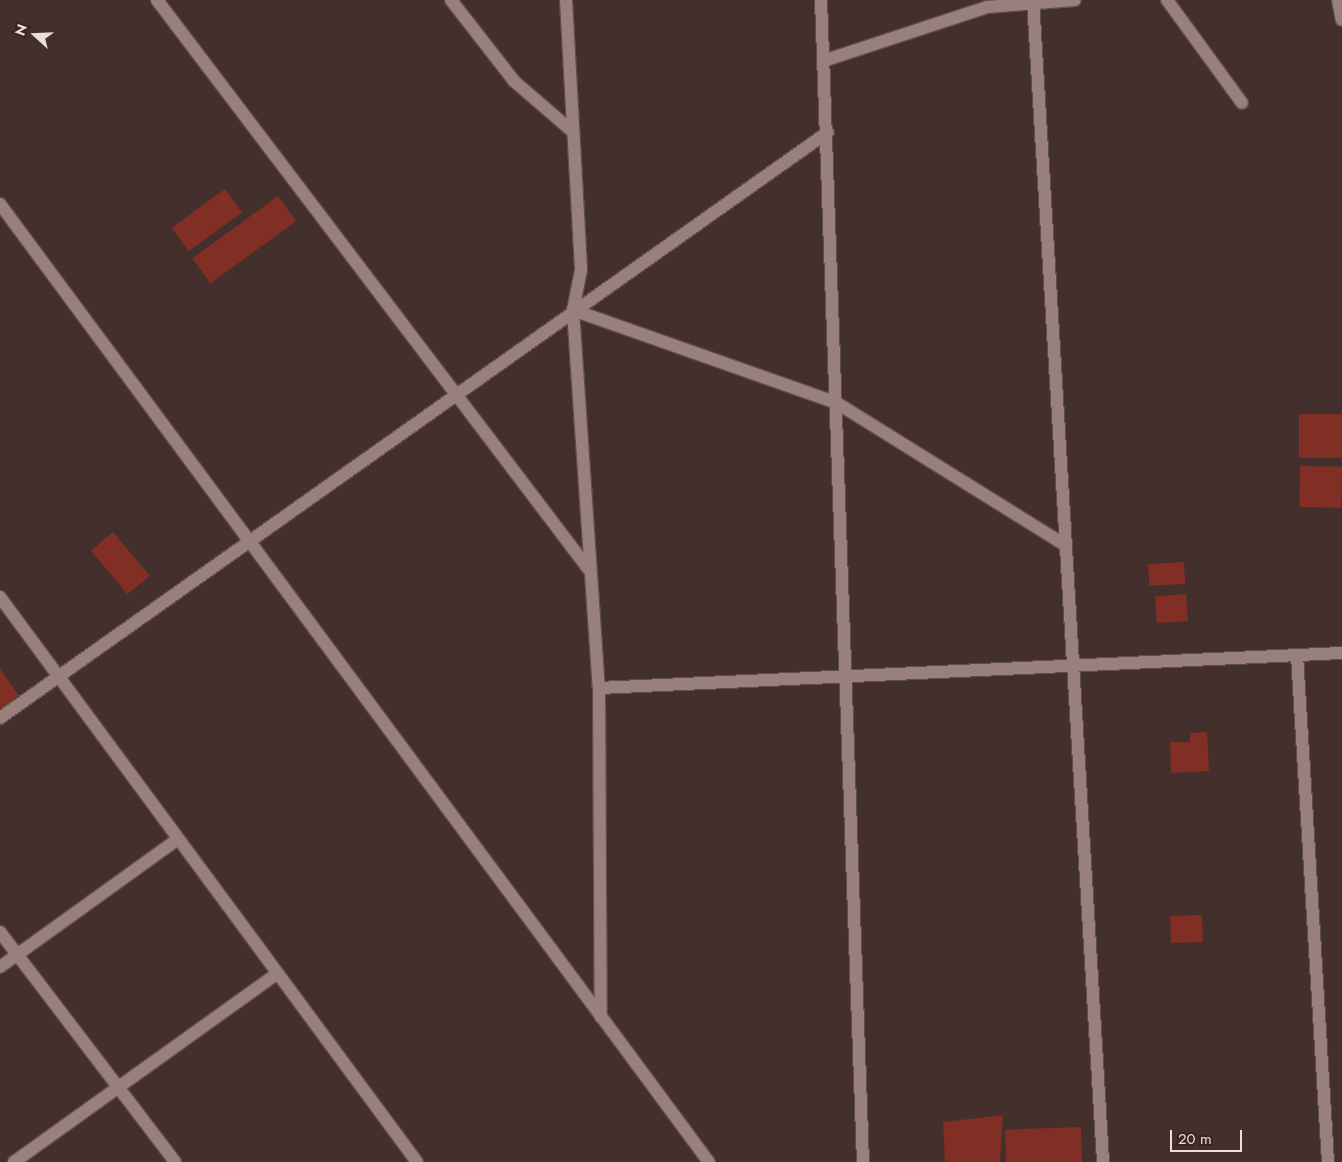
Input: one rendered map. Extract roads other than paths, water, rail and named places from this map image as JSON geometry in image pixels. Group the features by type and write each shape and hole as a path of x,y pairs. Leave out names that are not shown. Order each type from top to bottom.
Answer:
{"street":[{"path":"157,0 590,571"},
{"path":"451,0 514,81 573,132"},
{"path":"566,0 581,270 573,310 590,571 600,688 601,1017"},
{"path":"821,0 838,403 863,1162"},
{"path":"823,61 987,7 1033,1 1075,0"},
{"path":"1167,0 1242,103"},
{"path":"1338,0 1342,20"},
{"path":"1033,1 1103,1162"},
{"path":"0,718 455,393 828,132"},
{"path":"0,204 709,1162"},
{"path":"573,310 838,403 1065,545"},
{"path":"0,597 417,1162"},
{"path":"600,688 1342,653"},
{"path":"1297,655 1328,1162"},
{"path":"0,967 178,839"},
{"path":"0,932 16,955 120,1086 175,1162"},
{"path":"14,1162 277,974"}]}
